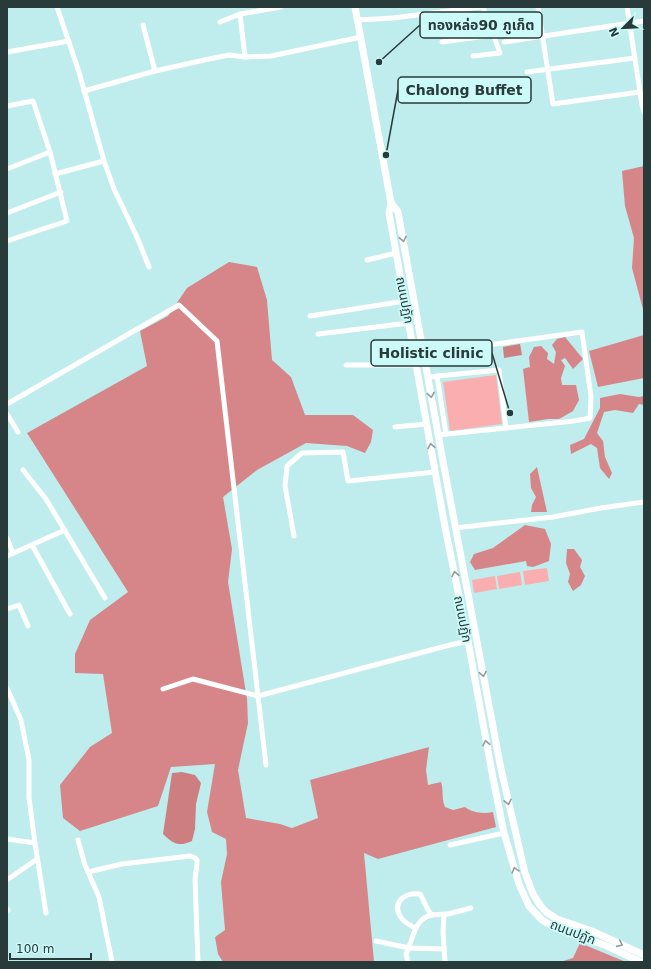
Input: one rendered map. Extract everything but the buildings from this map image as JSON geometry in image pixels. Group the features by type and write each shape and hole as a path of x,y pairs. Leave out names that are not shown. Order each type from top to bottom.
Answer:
{"main road":[{"name":"ถนนปฏัก","path":"355,7 392,203 398,212 455,528 501,769 525,873 533,894 540,906 546,912 557,919 592,931 644,955"},
{"name":"ถนนปฏัก","path":"392,203 389,213 427,424 504,833 519,884 529,906 542,920 554,926 601,943 642,962"},
{"path":"471,658 480,656"},
{"path":"533,912 540,906"}],"street":[{"path":"57,7 69,41 104,161 114,189 137,236 149,267"},
{"path":"220,22 240,14 281,7"},
{"path":"358,20 393,18 430,10 481,7 500,53 472,56"},
{"path":"538,7 553,104 640,92"},
{"path":"627,7 644,112"},
{"path":"240,14 245,57"},
{"path":"504,42 644,21"},
{"path":"143,25 155,71"},
{"path":"442,42 493,35"},
{"path":"84,91 155,71 229,55 245,57 272,56 361,37"},
{"path":"7,52 69,41"},
{"path":"527,72 635,58"},
{"path":"7,106 33,101 50,152 67,221 7,241"},
{"path":"7,169 50,152"},
{"path":"56,174 104,161"},
{"path":"7,213 61,192"},
{"path":"367,260 396,252"},
{"path":"310,316 405,301"},
{"path":"7,404 178,304 217,341 266,765"},
{"path":"318,334 409,323"},
{"path":"424,354 582,332 591,397 590,418 574,421 438,435"},
{"path":"346,365 416,364"},
{"path":"428,377 499,370 506,428"},
{"path":"437,376 446,434"},
{"path":"7,414 18,432"},
{"path":"395,427 427,424"},
{"path":"294,536 285,486 287,466 302,453 343,452 348,481 436,472"},
{"path":"23,470 46,499 105,598"},
{"path":"455,528 553,517 644,502"},
{"path":"7,556 65,530"},
{"path":"7,538 13,553"},
{"path":"32,545 70,614"},
{"path":"7,609 19,605 28,626"},
{"path":"163,688 193,679 258,696 446,646 468,642"},
{"path":"7,688 21,720 29,760 29,798 46,913"},
{"path":"450,845 504,833"},
{"path":"7,839 35,843"},
{"path":"78,840 81,853 99,897 112,962"},
{"path":"88,872 122,864 190,856 197,860 195,879 198,962"},
{"path":"7,880 37,859"},
{"path":"416,928 403,920 397,908 399,901 404,896 413,893 420,894 424,900 425,908 432,915"},
{"path":"408,962 406,954 416,928 422,919 432,915 445,914 471,908"},
{"path":"445,914 443,932 445,962"},
{"path":"376,941 409,948 444,949"}],"shaded area":[{"path":"644,166 644,313 632,268 634,238 625,206 622,171"},
{"path":"229,262 257,267 267,300 272,360 291,377 305,415 353,415 373,430 371,442 365,453 347,446 306,443 257,470 223,497 232,549 228,582 247,699 248,723 238,770 246,818 280,824 292,828 318,818 310,780 429,747 426,770 428,785 441,782 445,807 453,810 465,807 471,811 486,813 493,812 496,827 378,859 364,853 374,962 223,962 218,954 215,937 225,930 221,882 227,854 226,839 212,832 207,812 215,764 171,767 158,806 80,831 63,818 60,785 90,747 112,733 103,674 75,673 75,654 90,620 128,592 27,433 147,366 140,331 168,316 187,288"},
{"path":"644,335 644,378 598,387 589,351"},
{"path":"565,337 583,359 573,369 565,358 561,360 565,366 561,378 562,385 576,385 579,400 573,411 559,419 529,422 523,369 530,367 529,357 534,347 541,346 548,353 547,359 554,364 556,352 552,345 557,339"},
{"path":"520,344 522,355 504,358 503,347"},
{"path":"496,375 502,424 450,431 443,382"},
{"path":"620,394 639,397 644,396 644,405 639,404 633,413 615,410 604,412 597,433 603,441 605,457 612,473 609,479 600,468 597,448 591,444 571,454 570,445 584,439 600,408 600,398"},
{"path":"537,467 547,512 531,512 532,505 536,497 531,488 530,474"},
{"path":"525,525 545,529 551,544 549,561 533,567 527,566 526,561 475,570 470,562 474,554 493,548"},
{"path":"567,549 574,549 582,560 580,567 585,576 581,585 573,591 568,582 570,574 566,563"},
{"path":"547,568 549,581 525,585 523,571"},
{"path":"520,572 522,585 499,589 497,576"},
{"path":"495,576 497,589 474,593 472,580"},
{"path":"182,772 195,775 201,783 196,804 195,829 192,841 183,844 176,844 163,834 172,773"},
{"path":"580,943 626,962 560,962 573,958"}],"place":[{"name":"ทองหล่อ90 ภูเก็ต","path":"379,62"},
{"name":"Chalong Buffet","path":"386,155"},
{"name":"Holistic clinic","path":"510,413"}]}
